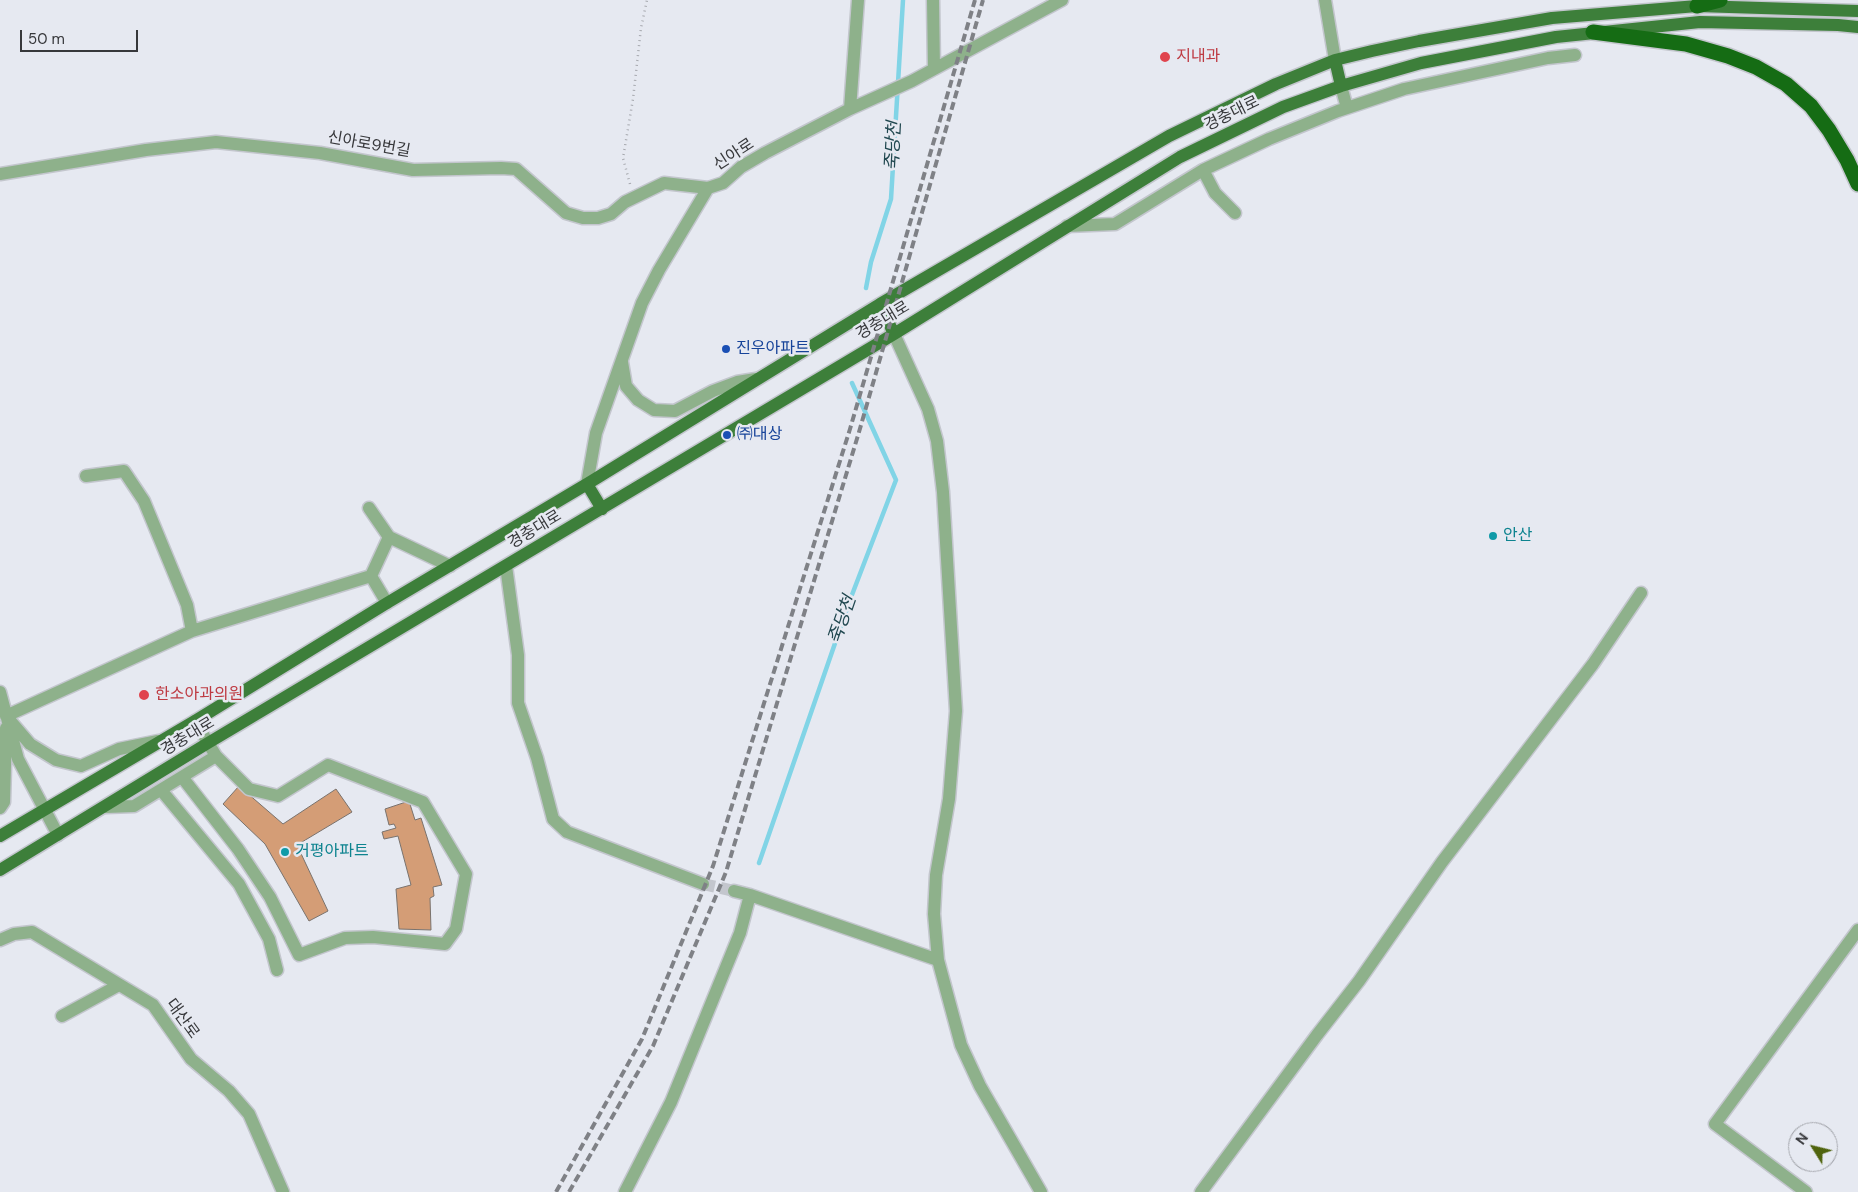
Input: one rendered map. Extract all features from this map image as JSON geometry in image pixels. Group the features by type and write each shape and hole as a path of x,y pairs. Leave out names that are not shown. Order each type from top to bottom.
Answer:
{"highway":[{"path":"1697,6 1720,0"},
{"path":"1593,32 1686,44 1728,56 1786,84 1811,106 1829,130 1847,160 1858,184"}],"main road":[{"name":"경충대로","path":"0,836 162,741 387,602 587,484 756,378 880,304 1169,136 1268,87 1336,60 1419,41 1552,18 1697,6 1858,11"},
{"name":"경충대로","path":"0,870 894,334 1180,157 1283,107 1340,86 1430,61 1556,37 1700,22 1858,27"},
{"path":"1336,60 1340,86"},
{"path":"880,304 894,334"},
{"path":"587,484 602,509"}],"street":[{"path":"850,109 858,0"},
{"path":"933,0 934,69"},
{"name":"신아로","path":"587,484 596,433 642,303 659,270 708,188 723,183 741,167 850,109 934,69 1062,0"},
{"path":"1325,0 1336,60"},
{"path":"1067,226 1115,224 1203,170 1269,139 1404,88 1548,58 1575,55"},
{"path":"1340,86 1347,108"},
{"name":"신아로9번길","path":"0,174 146,150 216,142 320,153 413,170 516,169 566,213 583,218 598,218 611,214 625,202 664,183 708,188"},
{"path":"1203,170 1215,193 1235,213"},
{"path":"894,334 928,409 937,441 943,492 956,711 949,799 936,875 934,914 938,960 961,1045 980,1086 1041,1192"},
{"path":"621,360 626,386 638,400 654,410 674,411 714,391 737,382 756,378"},
{"path":"86,476 124,471 144,501 187,605 192,631"},
{"path":"369,508 389,537 450,566"},
{"path":"6,716 192,631 371,576 389,537"},
{"path":"506,566 518,655 518,703 537,758 553,819 568,832 703,884"},
{"path":"371,576 387,602"},
{"path":"1201,1192 1359,981 1442,862 1593,664 1642,593"},
{"path":"0,692 18,759 58,836"},
{"path":"6,716 30,744 56,760 81,766 118,749 162,741"},
{"path":"0,808 4,802 6,716"},
{"path":"182,777 238,849 270,897 299,955 344,938 373,937 445,944 456,929 466,874 424,802 328,765 278,796 249,789 216,756 195,721"},
{"path":"106,807 134,806 216,756"},
{"path":"161,790 239,884 269,939 277,970"},
{"path":"734,891 750,894 938,960"},
{"path":"625,1192 671,1102 740,933 750,894"},
{"path":"1806,1192 1715,1124 1858,930"},
{"name":"대산로","path":"0,940 14,934 32,932 153,1005 191,1058 229,1091 249,1114 284,1192"},
{"path":"62,1016 119,984"}],"path":[{"path":"634,198 623,158 633,99 641,28 647,0"}],"building":[{"name":"거평아파트","path":"239,786 283,824 336,789 352,812 297,845 328,911 309,921 265,844 223,804"},
{"name":"거평아파트","path":"409,801 415,820 421,818 442,885 433,887 434,896 430,898 431,930 399,929 396,889 411,885 398,836 384,839 382,832 396,828 394,824 389,825 385,809"}],"waterway":[{"name":"죽당천","path":"866,288 871,262 891,199 903,0"},
{"name":"죽당천","path":"759,863 850,600 896,480 852,383"}],"tunnel":[{"path":"703,884 734,891"}],"railway":[{"path":"556,1192 642,1039 713,866 850,429 975,0"},
{"path":"569,1192 653,1046 726,872 859,432 983,0"}],"place":[{"name":"지내과","path":"1165,57"},
{"name":"진우아파트","path":"726,349"},
{"name":"㈜대상","path":"727,435"},
{"name":"안산","path":"1493,536"},
{"name":"한소아과의원","path":"144,695"},
{"name":"거평아파트","path":"285,852"}]}
